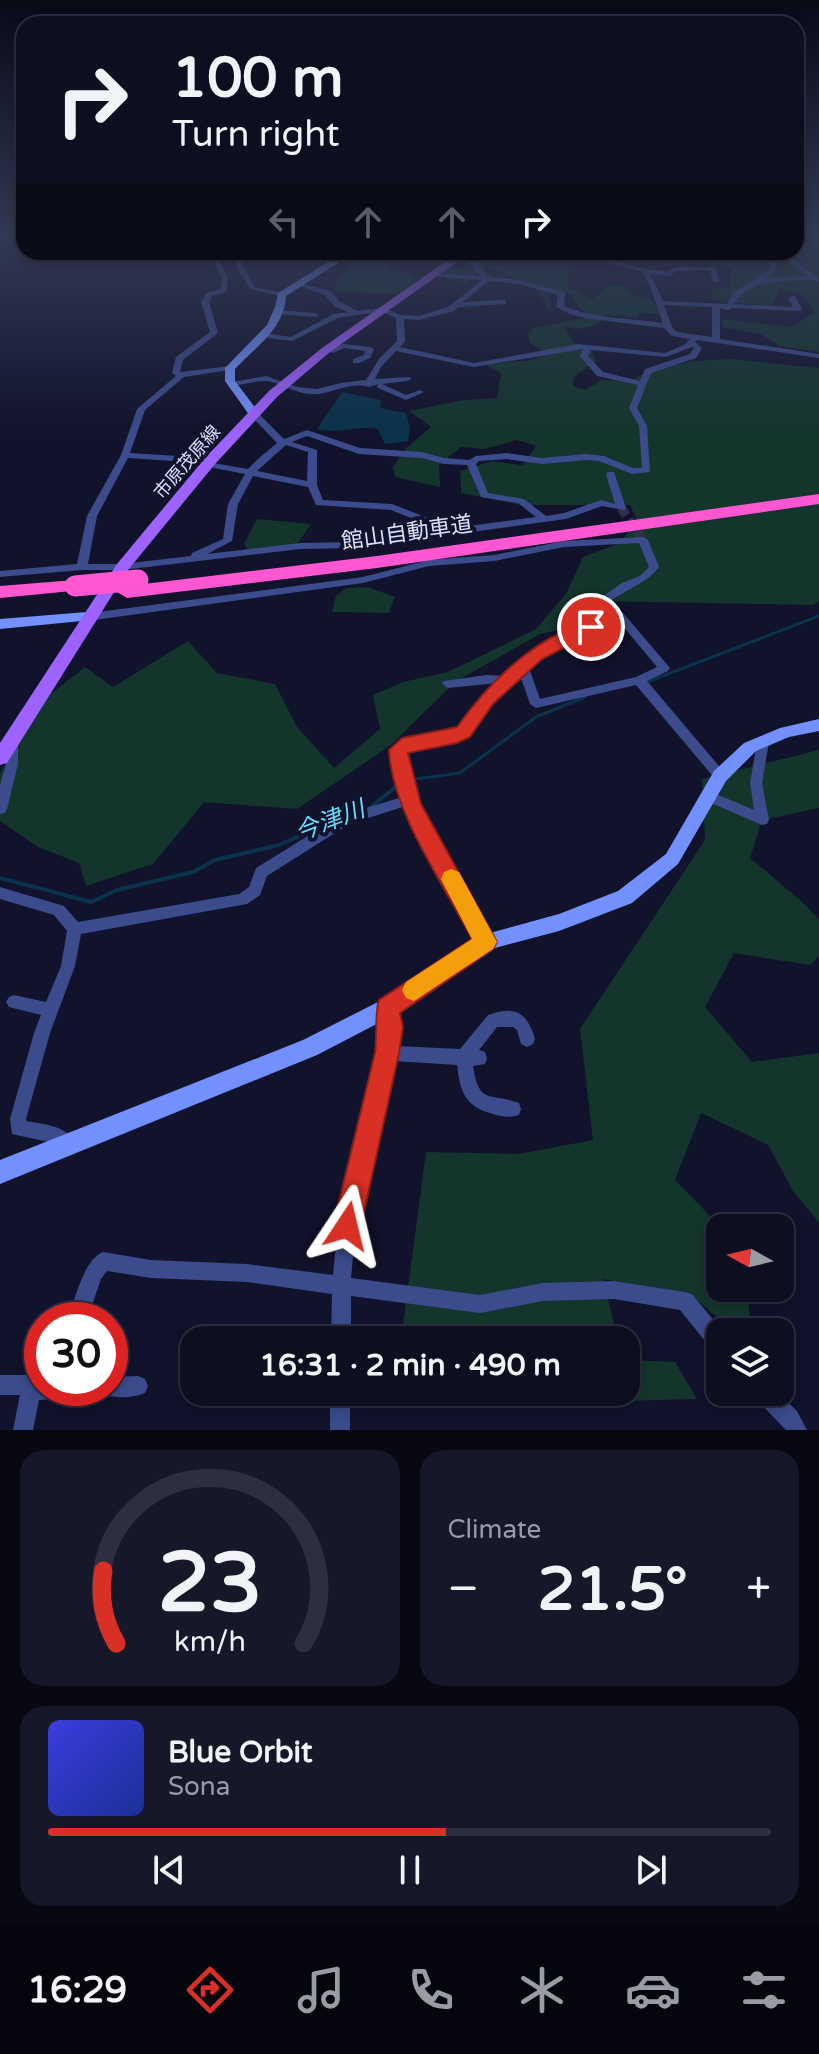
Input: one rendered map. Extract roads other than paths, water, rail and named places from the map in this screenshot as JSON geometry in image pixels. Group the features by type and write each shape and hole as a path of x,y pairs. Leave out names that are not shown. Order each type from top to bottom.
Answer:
{"highway":[{"name":"館山自動車道","path":"132,586 819,488"},
{"name":"館山自動車道","path":"0,604 71,592 363,564 819,499"},
{"name":"館山自動車道","path":"0,592 71,592"}],"main road":[{"name":"市原茂原線","path":"0,758 87,617 122,567 209,463 284,385 326,350 393,303"}],"street":[{"path":"205,303 214,333 179,359 176,373 182,375 230,368"},
{"path":"281,303 280,312 264,335 230,368 228,375 254,414 285,442 313,450 328,441"},
{"path":"336,303 357,313"},
{"path":"264,335 292,339 336,316 383,310 400,317 433,316 460,303"},
{"path":"457,305 492,303"},
{"path":"561,303 560,307 568,311 613,321 634,320 667,326"},
{"path":"795,303 798,309 659,303 667,326 675,334 693,341 716,340 819,356"},
{"path":"728,308 731,303"},
{"path":"716,307 716,340"},
{"path":"280,312 315,315"},
{"path":"373,385 371,374 386,353 403,339 400,317"},
{"path":"394,348 474,365 514,355 588,347 666,355 693,341"},
{"path":"194,557 199,551 227,541 233,503 250,473 285,442 307,433 359,451 422,455 444,461 471,463 476,459 507,456 534,461 586,457 601,458 632,471 647,470 643,426 633,411 648,371 697,354 698,348 693,341"},
{"path":"326,350 333,351 343,346 370,349 367,356 356,361"},
{"path":"588,347 584,356 600,374 643,384"},
{"path":"82,567 92,516 125,455 141,409 182,375"},
{"path":"232,384 266,378 317,392 341,385 373,385 407,379"},
{"path":"373,385 406,398 420,392"},
{"path":"313,450 312,485 319,503 392,507 450,530"},
{"path":"125,455 209,463 312,485"},
{"path":"471,463 484,495 521,501 543,518"},
{"path":"0,574 122,567 300,546 354,545 566,516 601,503 621,508 611,474"},
{"path":"0,624 87,617 363,580 429,563 494,558 564,544 643,540 654,567 644,578 626,585 606,599 591,627 536,655 486,699 464,732 457,736 409,743 399,750 410,800 486,942"},
{"path":"523,667 536,704 639,680 664,668 606,599"},
{"path":"448,684 471,684 487,677 507,681"},
{"path":"639,680 720,776"},
{"path":"0,1189 5,1170 69,1147 310,1048 387,1008 486,942 559,922 625,897 672,859 720,776 750,747 786,732 819,725"},
{"path":"0,809 12,764 12,739"},
{"path":"709,796 762,820 756,780 763,742"},
{"path":"75,929 242,900 255,891 261,872 345,820 410,800"},
{"path":"0,893 59,910 75,929"},
{"path":"69,1147 57,1135 18,1128 18,1119 51,1010 68,966 75,929"},
{"path":"14,1002 51,1010"},
{"path":"341,1326 341,1287 350,1203 387,1053 391,1027 387,1008"},
{"path":"513,1109 486,1107 474,1097 466,1080 472,1057 493,1020 516,1019 523,1026 527,1039"},
{"path":"387,1053 472,1057"},
{"path":"84,1302 94,1273 103,1261 151,1269 247,1273 480,1304 543,1292 614,1290 685,1301 706,1327"},
{"path":"0,1385 24,1385"},
{"path":"128,1386 138,1386"},
{"path":"23,1430 28,1406"},
{"path":"340,1406 340,1430"},
{"path":"778,1406 797,1430"}],"water":[{"path":"342,392 381,400 380,408 406,413 410,428 408,441 385,444 378,429 317,429"}],"waterway":[{"name":"今津川","path":"647,682 819,616"},
{"name":"今津川","path":"408,780 460,773 536,717 585,697"},
{"name":"今津川","path":"370,808 398,785 395,787"},
{"name":"今津川","path":"0,878 91,902 117,890 193,872 215,860 279,845 329,823"}],"tunnel":[{"path":"621,508 643,540"}]}
